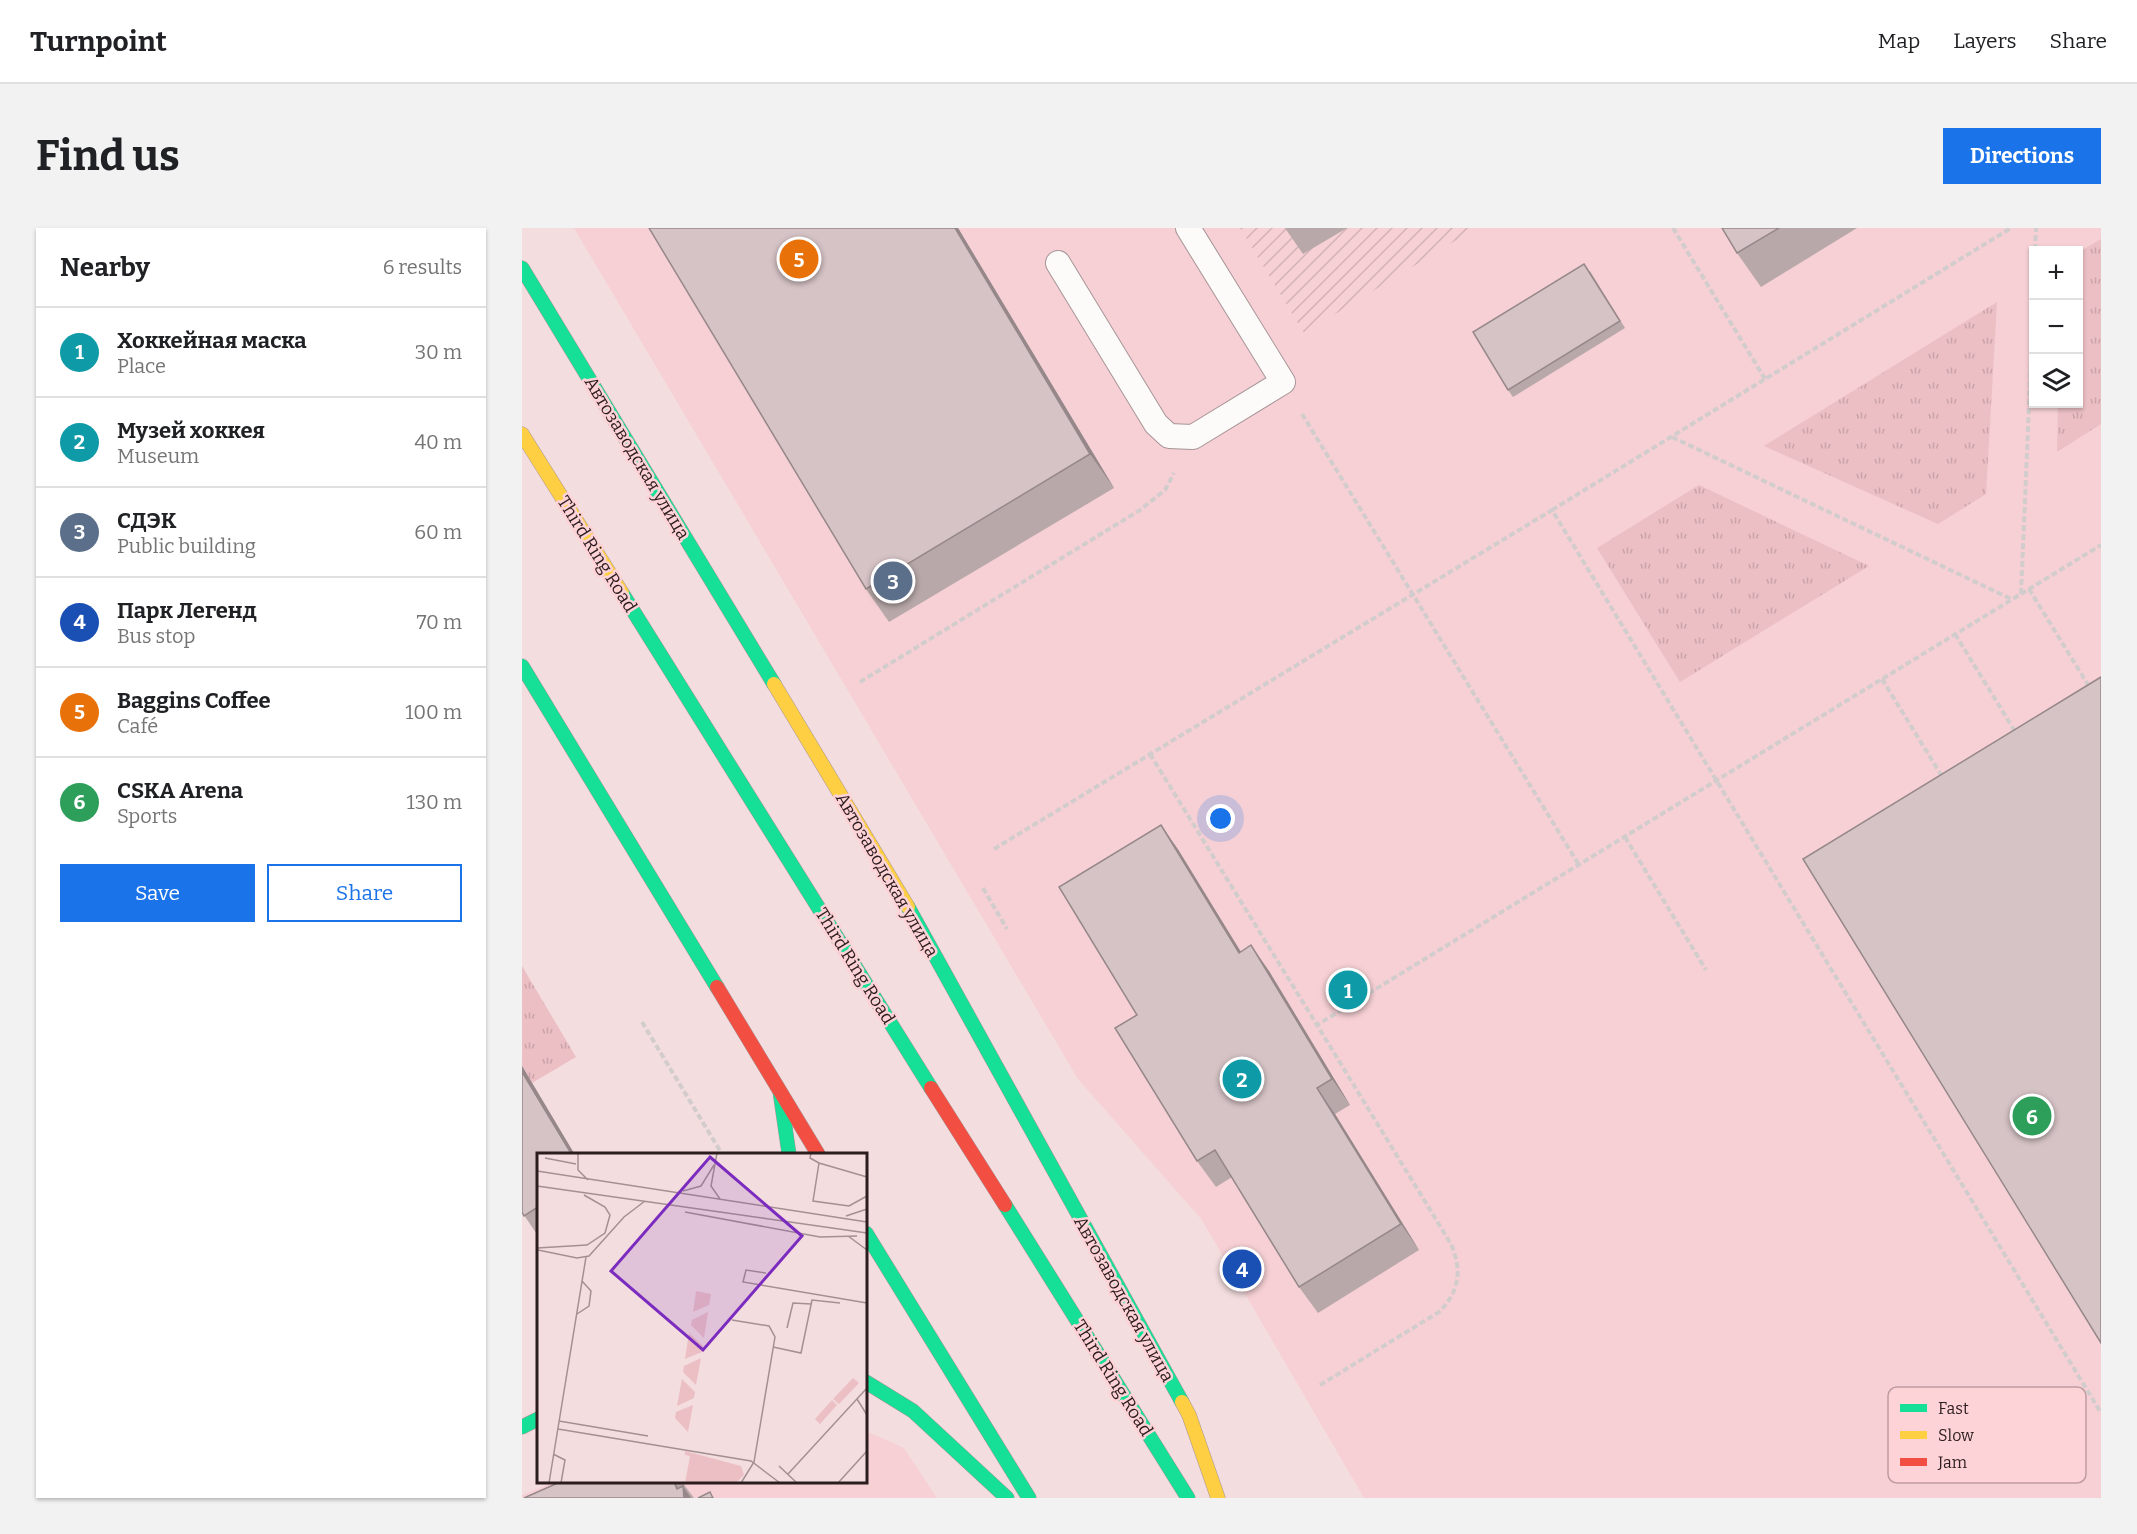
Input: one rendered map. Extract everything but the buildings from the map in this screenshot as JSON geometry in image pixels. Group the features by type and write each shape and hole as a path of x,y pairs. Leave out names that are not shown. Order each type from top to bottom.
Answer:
{"main road":[{"name":"Автозаводская улица","path":"522,268 897,888 1189,1415 1218,1498"},
{"name":"Third Ring Road","path":"522,434 1188,1498"},
{"path":"522,666 817,1153"},
{"path":"780,1092 789,1153"},
{"path":"867,1235 1029,1498"},
{"path":"867,1383 913,1412 1007,1498"},
{"path":"522,1427 537,1420"}],"lane":[{"path":"1058,263 1156,424 1169,436 1193,437 1283,382 1188,228"}],"path":[{"path":"1673,228 1765,379"},
{"path":"994,849 2011,228"},
{"path":"2035,246 2036,228"},
{"path":"2021,594 2034,300"},
{"path":"1283,382 1579,865"},
{"path":"1671,436 2012,599"},
{"path":"860,682 1155,499 1173,478 1182,438"},
{"path":"1552,510 2085,1387"},
{"path":"1317,1025 2101,545"},
{"path":"2029,589 2095,697"},
{"path":"1955,634 2017,735"},
{"path":"1882,679 1944,780"},
{"path":"1150,754 1451,1244 1458,1260 1458,1280 1448,1303 1439,1312 1320,1385"},
{"path":"1625,837 1706,970"},
{"path":"983,888 1007,929"},
{"path":"642,1022 721,1153"},
{"path":"2086,1388 2101,1413"}],"shaded area":[{"path":"574,228 2101,228 2101,1498 1364,1498 1202,1220 1078,1079"},
{"path":"1240,228 1476,228 1304,333"},
{"path":"867,1431 904,1448 937,1498 522,1498 522,1495 552,1483 867,1483"}],"green space":[{"path":"2101,239 2101,424 2057,452 2058,408 2083,408 2083,250"},
{"path":"1997,302 1986,494 1938,524 1764,446"},
{"path":"1699,485 1869,566 1680,682 1597,548"},
{"path":"522,966 576,1057 532,1083 522,1066"}],"traffic: fast":[{"path":"522,268 774,684"},
{"path":"622,593 931,1088"},
{"path":"522,666 717,987"},
{"path":"908,907 1182,1402"},
{"path":"780,1092 789,1153"},
{"path":"1005,1205 1188,1498"},
{"path":"867,1235 1029,1498"},
{"path":"867,1383 913,1411 1007,1498"},
{"path":"522,1427 537,1420"}],"traffic: slow":[{"path":"522,434 622,593"},
{"path":"774,684 908,907"},
{"path":"1182,1402 1189,1415 1218,1498"}],"traffic: jam":[{"path":"717,987 817,1153"},
{"path":"931,1088 1005,1205"}],"place":[{"name":"Baggins Coffee","path":"799,259"},
{"name":"СДЭК","path":"893,581"},
{"name":"Хоккейная маска","path":"1348,990"},
{"name":"Музей хоккея","path":"1242,1079"},
{"name":"CSKA Arena","path":"2032,1116"},
{"name":"Парк Легенд","path":"1242,1269"}]}
